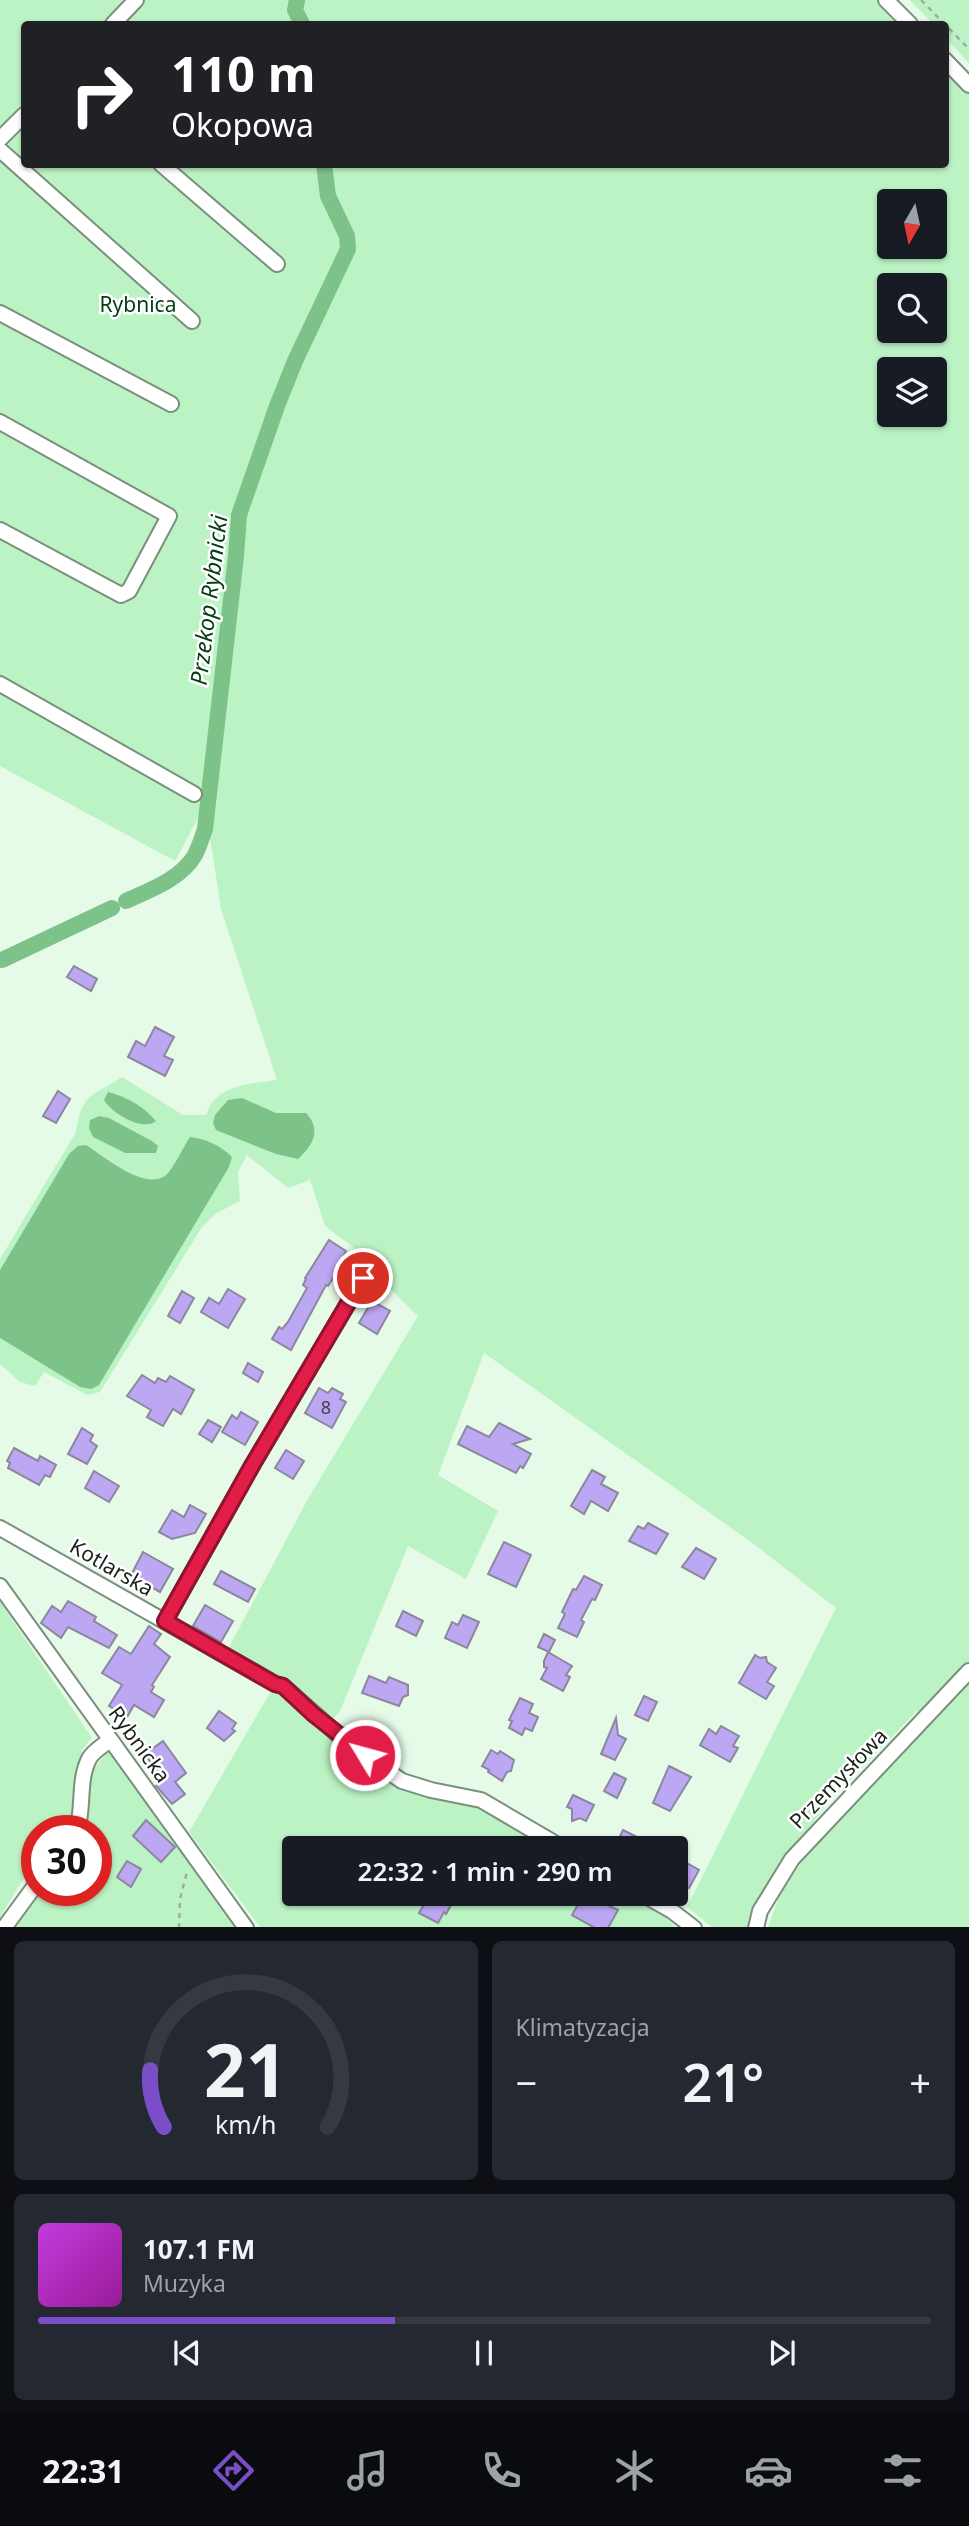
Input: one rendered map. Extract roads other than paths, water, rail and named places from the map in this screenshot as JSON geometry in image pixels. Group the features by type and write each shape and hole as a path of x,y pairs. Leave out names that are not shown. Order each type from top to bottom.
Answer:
{"street":[{"path":"116,21 136,0"},
{"path":"886,0 907,21"},
{"path":"949,64 969,85"},
{"path":"0,139 21,118"},
{"path":"0,150 192,321"},
{"path":"166,168 277,264"},
{"path":"0,313 171,404"},
{"path":"0,422 169,516 129,591 121,595 0,530"},
{"path":"0,684 194,794"},
{"path":"165,1621 253,1464 363,1278"},
{"name":"Kotlarska","path":"0,1528 275,1684 283,1686 352,1747 402,1780 431,1790 481,1800 542,1836"},
{"name":"Rybnicka","path":"0,1586 246,1927"},
{"name":"Przemysłowa","path":"756,1927 760,1911 792,1859 969,1671"},
{"path":"81,1815 85,1772 90,1757 110,1740"},
{"path":"4,1927 21,1904"},
{"path":"663,1906 694,1927"}],"waterway":[{"name":"Przekop Rybnicki","path":"297,0 295,10 300,21"},
{"name":"Przekop Rybnicki","path":"126,901 182,871 195,855 205,829 239,515 295,361 348,249 347,236 328,196 324,168"},
{"name":"Przekop Rybnicki","path":"2,960 112,908"}],"park label":[{"name":"Rybnica","path":"138,304"}]}
